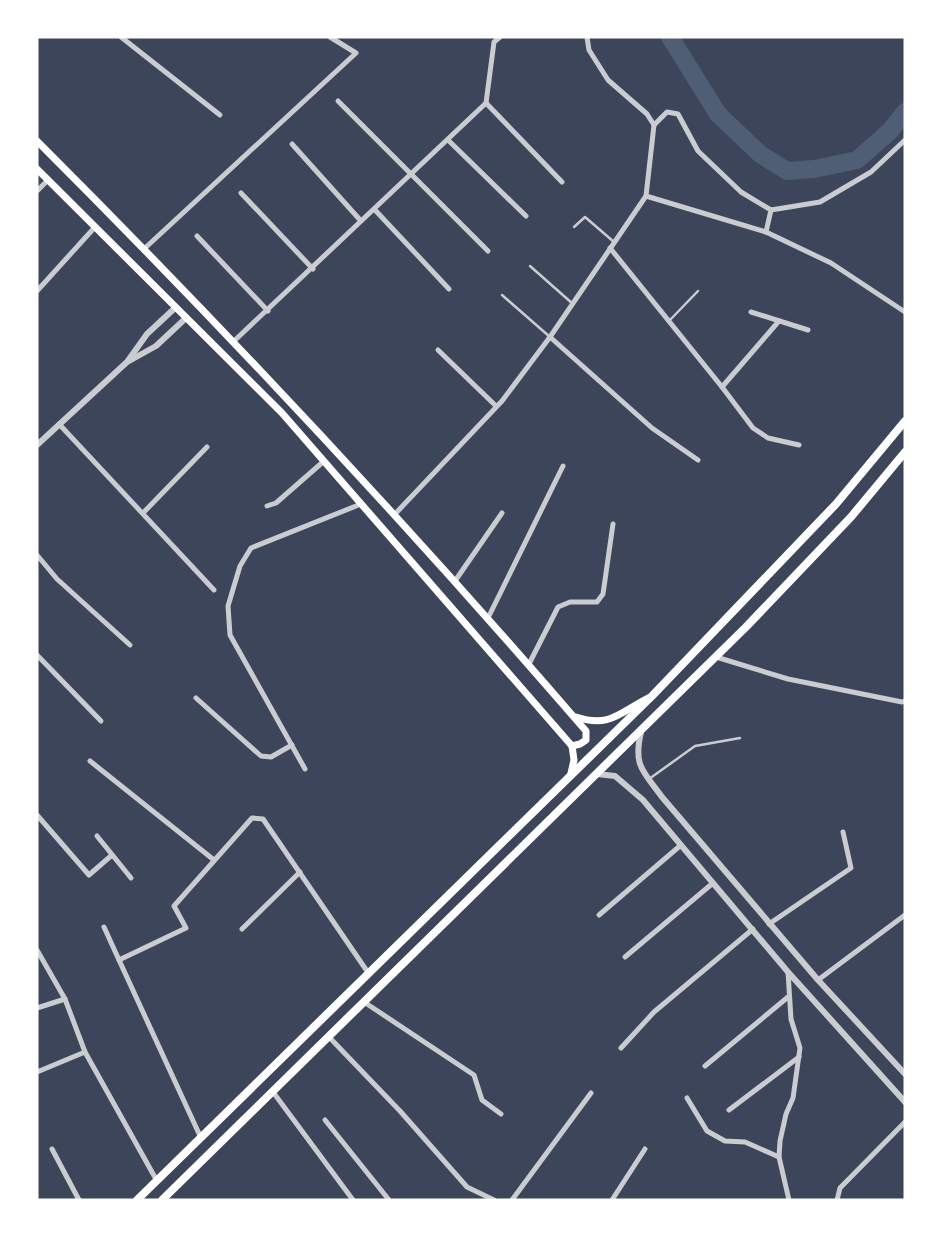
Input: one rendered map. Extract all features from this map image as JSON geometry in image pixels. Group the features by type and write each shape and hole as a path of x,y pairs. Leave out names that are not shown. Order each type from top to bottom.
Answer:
{"highway":[{"path":"137,1200 652,696 836,504 905,421"},
{"path":"162,1200 716,657 851,517 905,452"}],"main road":[{"path":"37,141 145,248 294,404 529,664 586,730 586,740 572,746"},
{"path":"37,169 282,414 324,461 572,746 574,760 570,774"},
{"path":"176,307 188,294"},
{"path":"186,318 199,305"},
{"path":"573,716 593,722 605,722 652,696"}],"street":[{"path":"121,37 220,115"},
{"path":"145,248 356,53 330,37"},
{"path":"233,342 268,312 486,103 494,42 500,37"},
{"path":"587,37 589,50 608,80 647,114 654,125"},
{"path":"338,101 488,251"},
{"path":"486,103 562,182"},
{"path":"395,514 496,406 573,304 646,196 654,125 667,112 678,114 698,151 741,192 771,210 820,202 871,172 905,140"},
{"path":"448,141 526,216"},
{"path":"292,144 361,222"},
{"path":"37,191 48,180"},
{"path":"241,193 313,269"},
{"path":"646,196 766,232 831,263 905,312"},
{"path":"374,210 449,289"},
{"path":"766,232 771,210"},
{"path":"37,290 95,227"},
{"path":"197,236 268,312"},
{"path":"612,245 753,428 768,438 799,445"},
{"path":"37,445 127,362 147,334 176,307"},
{"path":"751,312 808,330"},
{"path":"127,362 156,346 186,318"},
{"path":"722,387 779,321"},
{"path":"550,337 652,428 698,460"},
{"path":"438,350 496,406"},
{"path":"59,424 214,590"},
{"path":"143,513 207,447"},
{"path":"267,506 276,503 324,461"},
{"path":"488,618 563,466"},
{"path":"305,769 230,635 228,606 240,566 251,548 361,504"},
{"path":"456,582 502,513"},
{"path":"529,664 558,607 570,602 597,602 603,594 613,524"},
{"path":"37,555 57,579 130,645"},
{"path":"37,655 101,721"},
{"path":"716,657 788,679 905,701"},
{"path":"196,698 261,756 271,757 292,745"},
{"path":"640,732 637,757 640,766 662,797 818,980 905,1074"},
{"path":"90,761 214,860"},
{"path":"597,774 615,776 649,807 788,972 905,1102"},
{"path":"649,807 662,797"},
{"path":"37,815 89,875 112,855"},
{"path":"119,960 186,928 174,906 252,818 263,819 369,974"},
{"path":"769,924 851,868 843,832"},
{"path":"97,836 131,878"},
{"path":"599,915 681,845"},
{"path":"242,929 300,872"},
{"path":"625,957 713,883"},
{"path":"818,980 904,918"},
{"path":"104,927 201,1138"},
{"path":"621,1048 654,1012 753,929"},
{"path":"37,950 65,999 85,1052 157,1181"},
{"path":"788,972 791,1019 800,1048 793,1098 786,1114 779,1157 789,1200"},
{"path":"705,1066 788,997"},
{"path":"37,1008 65,999"},
{"path":"364,1002 474,1075 482,1100 500,1114"},
{"path":"329,1037 400,1111 467,1187 494,1200"},
{"path":"37,1073 85,1052"},
{"path":"729,1110 799,1057"},
{"path":"273,1092 353,1200"},
{"path":"512,1200 591,1093"},
{"path":"687,1098 707,1131 725,1141 745,1142 779,1157"},
{"path":"325,1120 389,1200"},
{"path":"837,1200 840,1188 905,1122"},
{"path":"52,1149 79,1200"},
{"path":"612,1200 645,1149"}],"lane":[{"path":"574,227 584,217 612,245"},
{"path":"530,266 573,304"},
{"path":"669,321 698,291"},
{"path":"502,295 550,337"},
{"path":"649,779 695,746 740,738"}],"shaded area":[{"path":"37,37 905,37 905,1200 37,1200"}],"waterway":[{"path":"670,37 718,114 760,154 787,171 814,169 857,160 890,131 905,112"}]}
